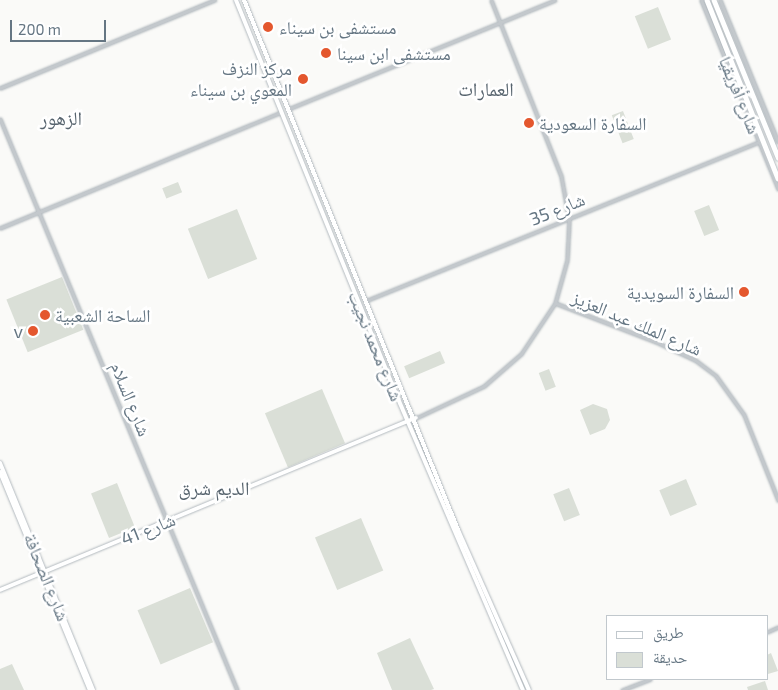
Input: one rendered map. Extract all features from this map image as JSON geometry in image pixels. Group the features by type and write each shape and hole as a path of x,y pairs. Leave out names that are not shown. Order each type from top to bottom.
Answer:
{"highway":[{"name":"شارع أفريقيا","path":"707,0 778,178"},
{"name":"شارع أفريقيا","path":"714,0 778,157"},
{"path":"730,70 738,77"},
{"path":"750,89 758,94"}],"main road":[{"name":"شارع محمد نجيب","path":"236,0 408,422 523,690"},
{"name":"شارع محمد نجيب","path":"244,0 365,301 416,418 458,530 529,690"},
{"name":"شارع 41","path":"0,590 416,418"},
{"name":"شارع الصحافة","path":"0,463 91,690"},
{"name":"شارع الصحافة","path":"0,472 44,573"}],"street":[{"path":"0,88 215,0"},
{"name":"شارع الملك عبد العزيز","path":"416,418 484,386 502,373 536,335 555,304 566,260 569,220 566,197 548,138 490,0"},
{"path":"288,110 555,0"},
{"name":"شارع أفريقيا","path":"701,0 778,189"},
{"name":"شارع أفريقيا","path":"720,0 778,142"},
{"path":"0,228 281,112"},
{"name":"شارع السلام","path":"0,119 236,690"},
{"name":"شارع 35","path":"365,301 758,142"},
{"name":"شارع الملك عبد العزيز","path":"555,304 656,342 696,360 716,376 744,415 778,500"},
{"path":"622,690 647,680"}],"green space":[{"path":"658,7 671,39 648,49 635,16"},
{"path":"623,111 634,139 623,143 612,115"},
{"path":"178,182 182,192 166,199 162,188"},
{"path":"709,205 719,230 704,236 694,211"},
{"path":"237,209 257,259 208,279 188,229"},
{"name":"الساحة الشعبية","path":"62,277 83,330 28,352 6,299"},
{"path":"440,351 445,363 409,378 404,366"},
{"path":"549,369 556,387 546,391 539,373"},
{"path":"322,389 345,443 288,468 265,413"},
{"path":"593,404 607,409 610,420 605,429 590,435 580,410"},
{"path":"686,479 697,505 670,516 659,490"},
{"path":"117,483 135,528 109,538 91,493"},
{"path":"569,488 580,515 564,521 553,494"},
{"path":"361,518 383,570 337,590 315,538"},
{"path":"190,588 213,642 161,665 138,610"},
{"path":"410,638 434,689 392,690 377,653"},
{"path":"771,653 778,671 768,674 768,654"},
{"path":"12,664 24,690 0,690 0,669"},
{"path":"765,681 768,690 748,690 747,687"}],"place":[{"name":"مستشفى بن سيناء","path":"268,27"},
{"name":"مستشفى ابن سينا","path":"326,53"},
{"name":"مركز النزف المعوي بن سيناء","path":"303,79"},
{"name":"السفارة السعودية","path":"529,123"},
{"name":"السفارة السويدية","path":"744,292"},
{"name":"الساحة الشعبية","path":"45,315"},
{"name":"v","path":"33,331"}],"district":[{"name":"العمارات","path":"486,89"},
{"name":"الزهور","path":"61,118"},
{"name":"الديم شرق","path":"214,488"}]}
